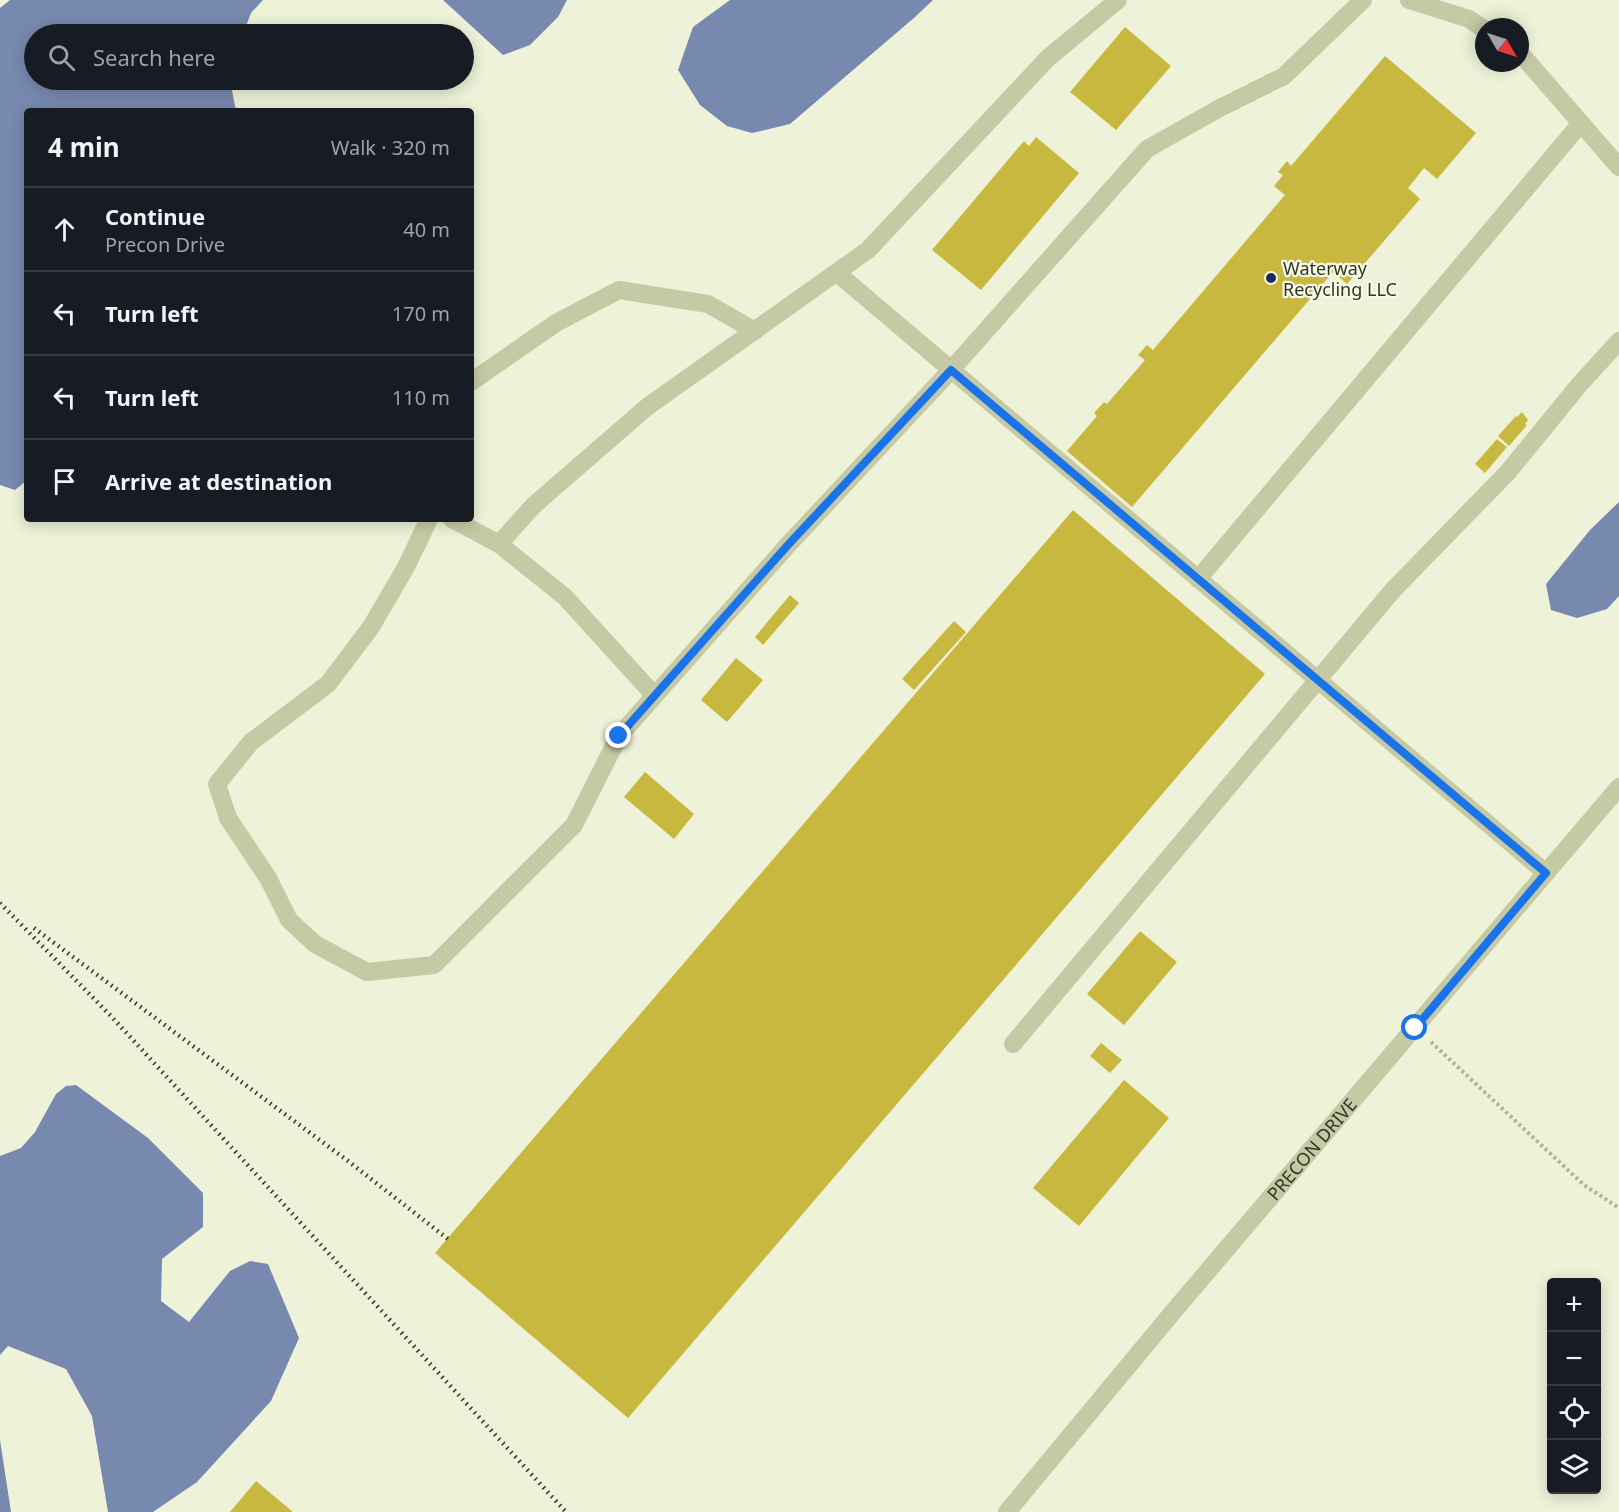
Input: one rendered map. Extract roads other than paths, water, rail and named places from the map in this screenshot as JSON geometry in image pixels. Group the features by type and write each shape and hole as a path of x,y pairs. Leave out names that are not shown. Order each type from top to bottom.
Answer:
{"street":[{"path":"499,544 534,506 647,407 868,250 1048,58 1118,0"},
{"path":"428,522 406,567 371,627 328,684 251,742 217,784 228,818 268,878 289,920 315,944 367,972 434,965 574,825 619,736 787,546 951,370 1147,149 1284,76 1363,0"},
{"path":"1409,0 1469,19 1475,23"},
{"path":"1529,63 1619,167"},
{"path":"1198,579 1581,123"},
{"path":"837,273 1546,873"},
{"path":"474,380 556,323 619,290 708,304 755,331"},
{"path":"1013,1044 1393,590 1508,472 1579,385 1619,341"},
{"path":"458,522 499,544 565,597 654,696"},
{"name":"PRECON DRIVE","path":"1007,1512 1173,1312 1619,787"}],"water":[{"path":"10,0 263,0 251,13 247,24 24,24 24,90 232,90 235,108 24,108 24,482 15,490 0,485 0,8"},
{"path":"443,0 567,0 558,17 530,45 503,55 474,28 474,24 469,24"},
{"path":"730,0 933,0 790,124 752,133 727,126 700,105 678,70 693,27"},
{"path":"1619,502 1619,596 1607,609 1577,618 1551,610 1546,584 1590,530"},
{"path":"76,1085 148,1138 203,1193 203,1227 162,1259 161,1301 189,1322 230,1271 250,1261 268,1264 299,1338 271,1401 197,1482 153,1512 108,1512 92,1416 66,1369 8,1346 0,1355 0,1156 21,1148 35,1132 56,1094 66,1086"},
{"path":"0,1440 11,1512 0,1512"}],"railway":[{"path":"0,903 110,1015 566,1512"},
{"path":"34,928 348,1161 448,1239"}],"place":[{"name":"Waterway Recycling LLC","path":"1271,278"}]}
